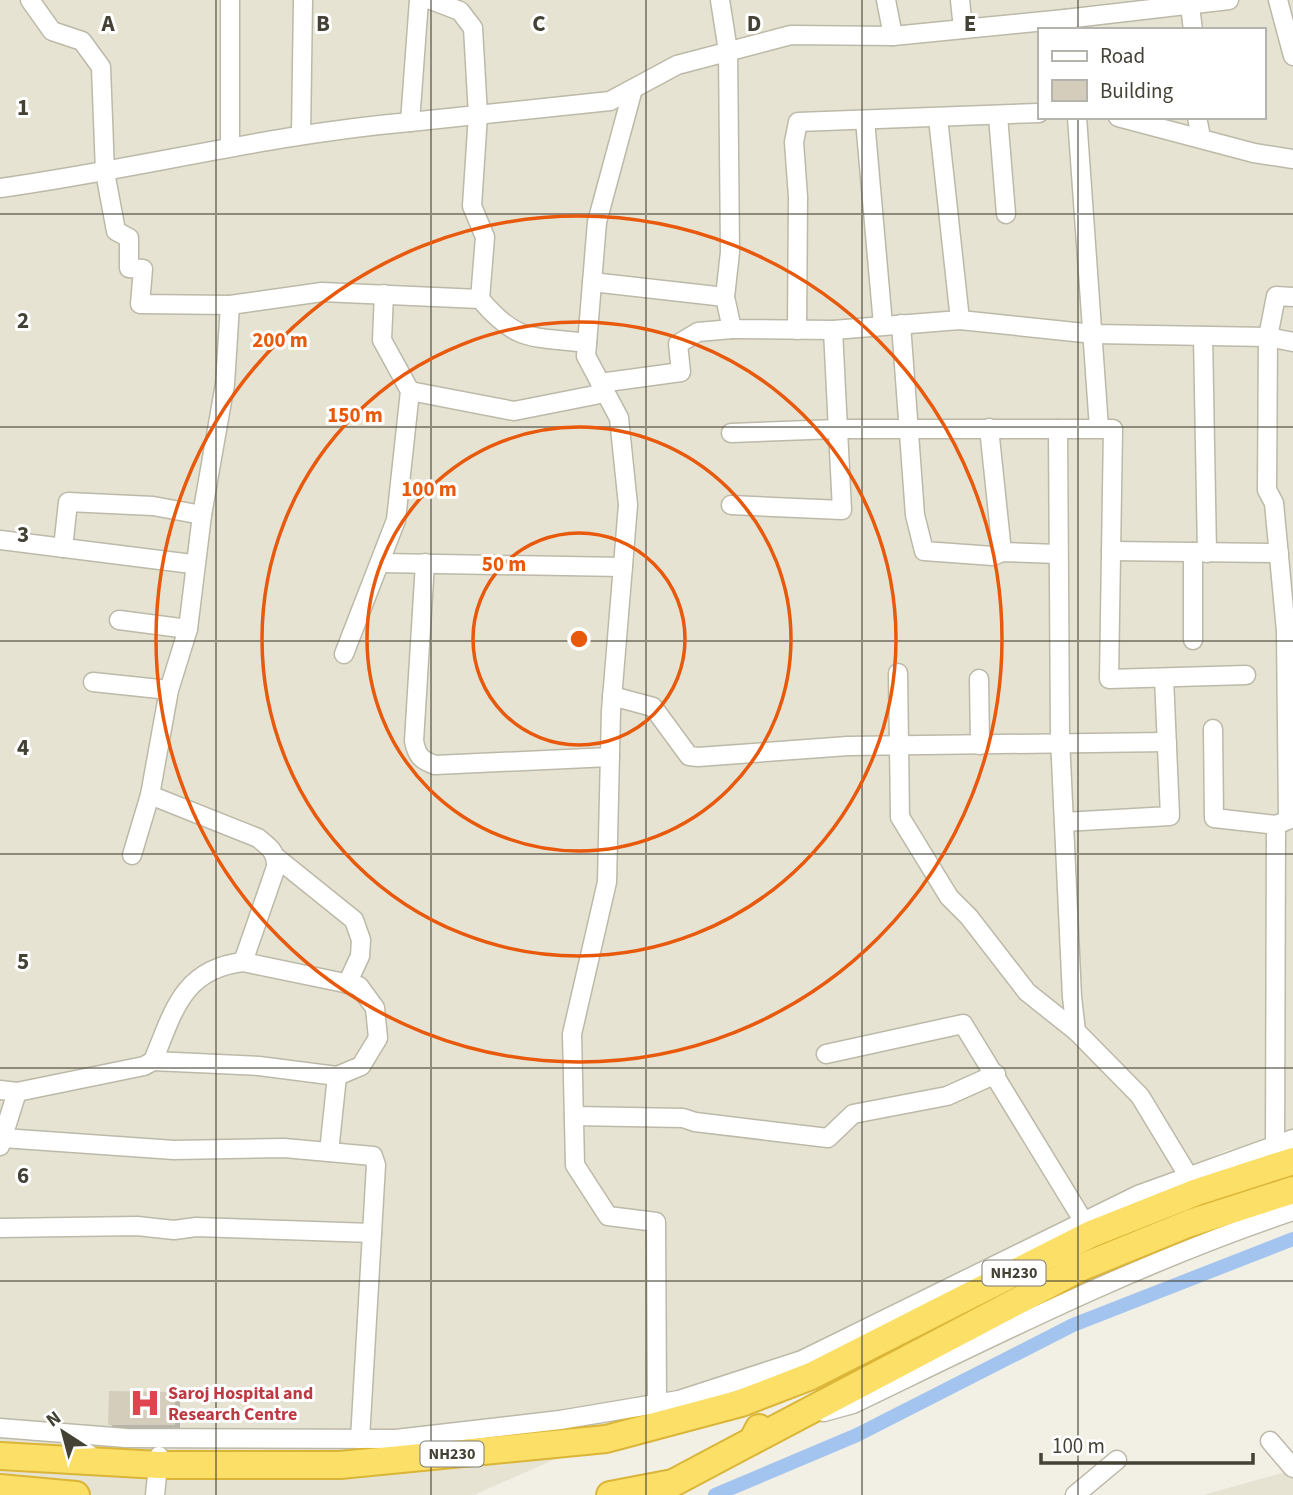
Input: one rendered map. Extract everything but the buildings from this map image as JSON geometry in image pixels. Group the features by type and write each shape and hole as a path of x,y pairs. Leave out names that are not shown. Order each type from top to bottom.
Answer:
{"highway":[{"name":"NH230","path":"0,1456 159,1465 340,1465 606,1439 741,1403 811,1376 1091,1234 1198,1192 1284,1153"},
{"name":"NH230","path":"610,1495 673,1483 1083,1267 1191,1223 1293,1189"},
{"path":"741,1403 753,1410 758,1418 759,1427 752,1441"},
{"path":"0,1488 76,1495"}],"street":[{"path":"30,0 52,31 82,41 101,67 105,172 116,231 129,238 129,268 143,269 140,304 230,305 322,292 480,299"},
{"path":"230,0 230,147"},
{"path":"301,135 303,0"},
{"path":"410,122 419,0"},
{"path":"431,0 460,11 473,28 478,115 472,206 485,237 480,299 500,323 517,334 587,343"},
{"path":"720,0 728,51 730,252 725,297 732,328"},
{"path":"886,0 893,36"},
{"path":"960,0 963,29"},
{"path":"0,188 105,172 301,135 610,102 677,65 791,34 893,36 963,29 1066,25 1229,0"},
{"path":"1278,0 1293,56"},
{"path":"1190,6 1193,28"},
{"path":"632,89 597,222 586,356 619,418 628,505 612,696 607,882 572,1034 575,1165 608,1216 656,1222 657,1404"},
{"path":"797,330 798,197 794,142 798,122 1038,113"},
{"path":"998,116 1006,214"},
{"path":"938,118 960,320"},
{"path":"1077,119 1094,334 1106,429 1111,551 1109,679 1246,676"},
{"path":"1126,119 1254,153 1293,159"},
{"path":"1197,119 1201,137"},
{"path":"865,120 883,325"},
{"path":"592,282 725,297"},
{"path":"344,654 396,520 410,391 382,340 384,294"},
{"path":"1284,1153 1290,651 1274,503 1267,490 1268,337 1276,296 1293,297"},
{"path":"132,855 150,795 169,690 188,629 202,515 225,384 230,305"},
{"path":"410,391 514,411 603,388 681,372 677,344 698,332 732,328 833,330 960,320 1094,334 1268,337 1293,342"},
{"path":"901,324 915,516 924,551 993,556 1002,552 1058,554"},
{"path":"731,505 842,510 833,330"},
{"path":"1193,640 1199,552 1203,336"},
{"path":"989,428 1002,552"},
{"path":"731,433 837,429 1106,429"},
{"path":"1058,429 1060,744 1076,1031"},
{"path":"63,548 68,502 153,506 202,515"},
{"path":"0,540 192,564"},
{"path":"1111,551 1279,554"},
{"path":"381,563 623,567"},
{"path":"425,563 414,741 417,754 423,761 435,765 610,757"},
{"path":"120,621 188,629"},
{"path":"898,673 901,817 949,897 970,917 1027,992 1076,1031 1140,1096 1189,1177"},
{"path":"1063,822 1170,816 1164,678"},
{"path":"979,679 979,745"},
{"path":"93,682 169,690"},
{"path":"612,696 653,707 689,756 899,746 1167,742"},
{"path":"1213,729 1214,818 1286,822"},
{"path":"150,795 258,838 277,858 354,920 361,940 360,956 347,984"},
{"path":"243,962 277,858"},
{"path":"153,1061 180,996 220,965 243,962 359,986 374,1008 378,1038 361,1066 337,1076 259,1066 153,1061 144,1066 9,1091 1,1142 174,1150 284,1149 373,1156 376,1165 359,1438"},
{"path":"826,1054 963,1024 1084,1222"},
{"path":"574,1116 683,1118 695,1122 828,1138 853,1114 947,1096 996,1074"},
{"path":"329,1152 337,1076"},
{"path":"0,1428 160,1438 396,1439 560,1420 679,1400 802,1360 1138,1195 1189,1177 1284,1153 1293,1139"},
{"path":"800,1418 853,1404 1120,1276 1206,1240 1293,1211"},
{"path":"0,1228 137,1226 174,1230 196,1227 372,1233"},
{"path":"155,1495 160,1438"},
{"path":"1270,1441 1293,1468"},
{"path":"1086,1491 1117,1460"}],"shaded area":[{"path":"0,0 1293,0 1293,1134 1225,1151 821,1341 474,1495 0,1495"},
{"path":"1293,1470 1293,1495 1203,1495"}],"waterway":[{"path":"715,1495 857,1435 1073,1325 1293,1239"}],"place":[{"name":"Saroj Hospital and Research Centre","path":"145,1403"}]}
